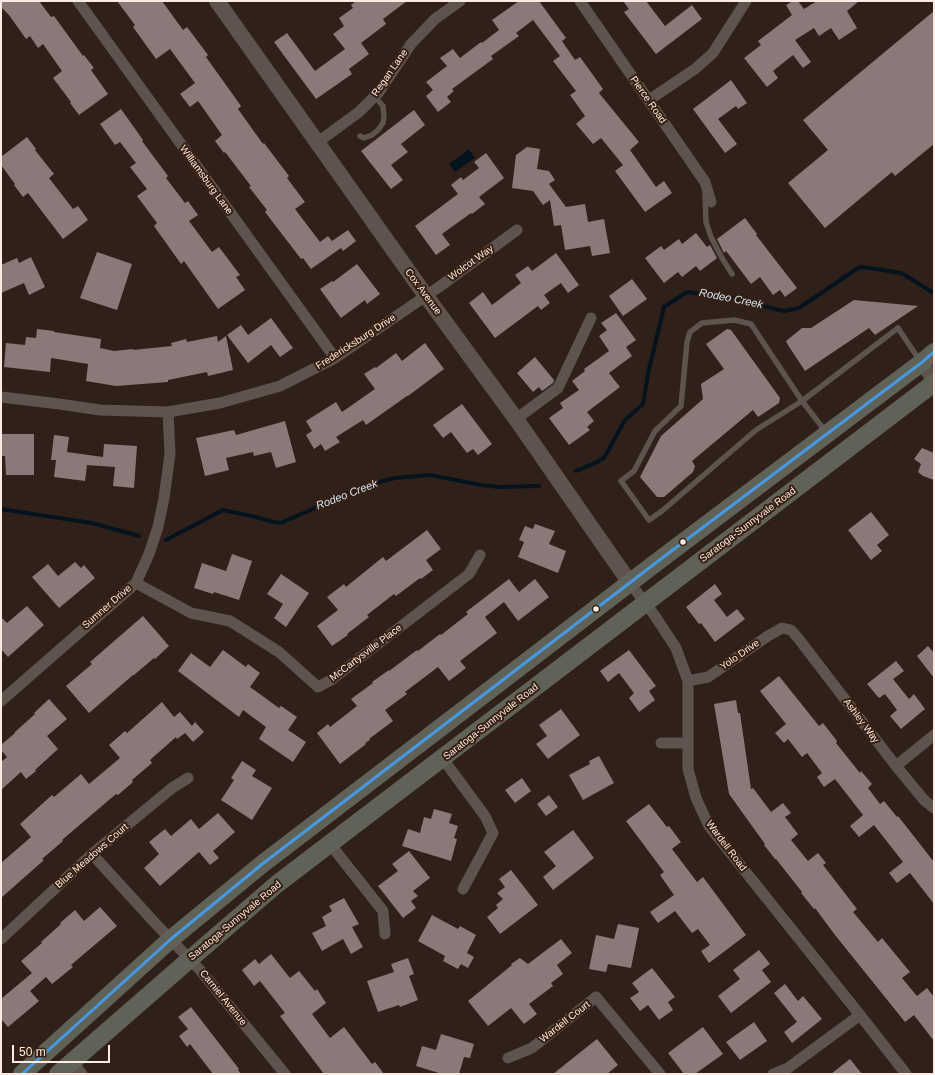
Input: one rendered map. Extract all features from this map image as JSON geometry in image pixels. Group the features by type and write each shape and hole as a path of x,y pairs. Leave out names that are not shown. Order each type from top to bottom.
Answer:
{"main road":[{"name":"Cox Avenue","path":"217,1 426,296 516,419 630,583"},
{"path":"22,1074 171,939 261,864 928,357"},
{"name":"Saratoga-Sunnyvale Road","path":"58,1074 77,1068 190,959 277,884 934,383"}],"street":[{"name":"Williamsburg Lane","path":"78,1 334,358"},
{"name":"Regan Lane","path":"318,142 359,112 378,92 411,44 435,19 460,1"},
{"name":"Pierce Road","path":"580,1 705,182 711,202"},
{"path":"648,100 695,69 713,53 746,1"},
{"name":"Wolcot Way","path":"426,296 517,230"},
{"name":"Fredericksburg Drive","path":"1,398 100,410 168,412 220,403 280,386 334,358 426,296"},
{"path":"516,419 558,388 591,318"},
{"path":"928,357 934,380"},
{"name":"Sumner Drive","path":"3,695 136,583 149,554 158,527 164,498 170,454 168,412"},
{"name":"McCartysville Place","path":"136,583 191,613 230,621 279,652 318,687 331,680 469,574 480,555"},
{"name":"Wardell Road","path":"630,583 676,648 688,681 688,769 696,798 709,826 906,1074"},
{"name":"Yolo Drive","path":"688,681 708,677 782,628 791,630"},
{"name":"Ashley Way","path":"791,630 896,766 924,800 934,808"},
{"path":"896,766 934,735"},
{"path":"661,743 688,743"},
{"path":"442,759 485,816 493,833 463,889"},
{"name":"Blue Meadows Court","path":"1,939 92,854 172,788 188,778"},
{"path":"330,844 383,911 385,934"},
{"name":"Carniel Avenue","path":"92,854 200,970 285,1074"},
{"name":"Wardell Court","path":"508,1058 532,1048 596,998 660,1074"},
{"path":"773,1074 788,1068 860,1015"}],"lane":[{"path":"360,136 364,138 372,136 383,123 383,106 374,96"},
{"path":"705,182 706,222 711,237 732,274"},
{"path":"827,434 802,401 751,324 734,320 702,323 690,332 687,342 680,406 655,431 634,471 621,482 649,520 668,506 756,430 802,401 898,328 928,357"}],"water":[{"path":"469,149 475,158 455,172 449,164"}],"building":[{"path":"1,1 39,1 51,17 54,16 83,56 84,55 94,68 91,70 108,94 79,115 53,78 62,71 43,44 38,48 30,36 26,39 9,15 1,7"},
{"path":"117,1 162,1 183,30 187,27 208,55 206,57 241,106 238,109 263,144 264,143 289,176 287,178 305,202 295,209 320,242 328,236 332,241 348,230 356,241 343,251 341,248 311,269 303,258 301,259 265,212 267,210 249,187 251,186 215,141 222,135 198,101 190,107 180,94 195,83 170,49 156,59 133,27 135,25"},
{"path":"356,1 407,1 383,19 386,24 361,43 369,54 349,69 352,74 316,99 274,42 287,33 315,71 345,49 333,34 344,26 339,18 353,8 351,5"},
{"path":"519,1 539,1 566,38 562,41 575,60 580,57 603,89 599,93 639,142 630,150 656,187 664,181 672,193 645,212 615,171 623,165 601,138 593,144 576,124 585,116 570,95 576,91 553,61 560,56 533,20 516,33 519,36 491,56 493,59 452,89 454,91 447,97 451,102 438,112 426,96 433,90 426,82 447,66 440,58 453,49 460,58 481,42 482,43 499,30 492,20"},
{"path":"623,1 646,1 665,26 692,5 702,19 656,54 624,12 629,9"},
{"path":"793,1 798,1 804,9 817,1 859,1 847,11 857,28 839,40 831,28 819,36 814,28 795,40 811,62 803,68 793,55 773,71 778,78 767,87 744,58 761,45 758,41 792,15 786,5"},
{"path":"934,11 934,144 895,176 892,172 825,228 788,183 828,150 803,120"},
{"path":"731,80 747,103 738,109 736,106 718,119 737,144 725,153 693,109"},
{"path":"121,109 168,176 166,178 185,203 188,201 198,215 189,221 212,252 219,247 240,275 236,277 245,290 218,309 184,261 181,264 154,226 157,223 137,196 147,189 130,167 136,163 120,142 115,145 100,124"},
{"path":"414,110 425,125 401,144 408,152 391,165 403,180 391,189 361,151"},
{"path":"27,137 36,149 35,150 54,174 49,178 73,209 78,206 88,220 63,239 28,193 23,197 1,165 1,157"},
{"path":"527,147 540,149 537,169 549,171 555,180 549,184 566,207 585,204 588,222 604,219 610,253 592,256 590,246 565,250 561,225 554,226 550,200 543,205 533,191 512,188 516,155"},
{"path":"486,153 504,178 479,197 485,204 442,234 450,245 436,255 415,226 458,194 451,185 461,177 463,180 479,168 474,162"},
{"path":"745,218 757,234 756,235 797,288 785,297 780,290 773,295 760,277 751,284 726,251 724,253 717,239"},
{"path":"696,233 707,247 710,245 717,258 700,271 696,266 682,277 678,272 664,283 645,258 661,246 664,250 679,239 682,244"},
{"path":"97,252 132,264 117,310 80,298"},
{"path":"556,253 579,285 568,293 561,283 544,295 550,303 541,310 538,306 495,338 469,303 483,292 492,305 521,283 515,275 528,266 532,271"},
{"path":"31,257 45,287 29,295 24,283 1,293 1,265 17,258 19,263"},
{"path":"357,264 380,294 367,304 365,300 341,318 320,289 332,281 333,282"},
{"path":"632,279 647,299 623,316 609,296"},
{"path":"854,300 918,306 875,335 869,328 805,371 786,341 802,328 811,328"},
{"path":"616,313 636,340 626,347 632,356 609,373 620,387 587,412 594,421 587,427 590,430 569,445 549,418 563,408 560,403 579,390 572,381 585,371 584,369 609,351 599,336 607,330 601,323"},
{"path":"271,318 293,348 280,357 271,345 248,363 227,335 241,325 248,335"},
{"path":"37,329 101,339 100,348 114,351 172,346 171,343 186,339 187,342 217,336 218,342 226,336 233,370 208,376 207,372 168,380 168,382 116,386 86,381 88,364 51,358 50,372 4,367 6,343 25,345 26,337 36,338"},
{"path":"727,329 731,330 780,398 779,403 758,417 753,410 692,461 695,466 693,472 664,497 657,497 640,477 661,436 703,399 701,384 724,369 706,344"},
{"path":"425,343 444,369 366,425 363,420 336,437 340,442 325,451 321,444 314,449 306,435 312,431 306,421 336,402 342,412 375,389 364,374 375,367 376,368 396,353 402,361"},
{"path":"535,357 554,380 553,383 542,391 539,387 533,392 517,373"},
{"path":"462,404 492,444 478,455 473,449 467,453 451,432 443,438 433,425"},
{"path":"285,421 296,462 276,468 271,452 254,456 253,452 226,458 229,470 205,476 196,438 234,430 236,435"},
{"path":"1,434 34,434 34,475 6,475 5,456 1,456"},
{"path":"54,435 69,437 67,452 103,457 104,444 137,446 134,488 113,486 115,467 87,465 85,481 54,477 56,460 51,460"},
{"path":"922,448 934,453 934,480 923,476 918,472 921,464 914,459"},
{"path":"871,512 889,535 877,545 882,551 871,560 848,530"},
{"path":"535,524 555,531 549,544 566,551 558,573 518,557 524,542 519,540 525,526 533,529"},
{"path":"427,530 441,549 426,560 433,570 396,596 394,594 367,615 369,617 347,634 348,635 332,646 317,626 338,610 327,597 344,584 346,587 383,557 386,561"},
{"path":"232,554 252,561 239,600 214,592 213,594 194,588 202,563 226,571"},
{"path":"75,562 81,568 84,565 95,578 59,608 32,577 48,564 58,576"},
{"path":"281,574 309,593 286,627 274,618 283,604 267,594"},
{"path":"509,579 519,592 535,579 549,597 518,621 504,602 485,617 497,633 460,661 466,668 449,681 438,667 405,692 407,694 385,710 393,721 340,764 317,733 328,724 330,727 357,706 351,699 373,683 372,682 417,650 418,651 440,634 441,635 468,614 466,612"},
{"path":"715,584 722,594 714,600 727,617 737,609 745,619 715,642 701,623 699,624 686,607"},
{"path":"27,606 44,625 8,657 1,649 1,617 7,623"},
{"path":"143,616 169,646 89,713 66,686 92,664 90,662"},
{"path":"928,646 934,653 934,678 917,656"},
{"path":"223,650 246,667 248,664 260,673 250,687 279,708 281,706 297,717 288,730 306,742 293,762 259,739 266,727 243,710 239,717 178,671 191,653 210,667"},
{"path":"629,650 656,686 649,691 655,700 639,712 629,698 634,693 619,673 608,682 600,671"},
{"path":"896,661 904,671 893,679 909,699 914,694 925,709 901,729 890,716 897,710 885,694 879,698 867,684"},
{"path":"779,676 819,726 823,723 837,741 836,743 860,773 861,771 872,784 868,788 880,804 884,801 897,817 898,816 934,862 934,904 910,873 897,883 889,873 903,862 874,825 859,837 850,826 863,815 835,779 824,787 817,777 822,773 807,753 802,757 788,739 784,743 775,733 786,724 760,691"},
{"path":"49,699 67,719 47,736 58,749 26,779 21,772 1,790 1,762 7,757 1,750 1,745"},
{"path":"736,700 738,713 740,713 751,789 753,788 771,812 783,803 791,813 785,817 798,834 791,840 808,861 818,853 826,863 823,865 857,909 853,912 878,942 882,938 910,972 902,978 917,996 927,988 934,997 934,1041 914,1015 905,1022 815,908 814,909 801,893 802,892 764,845 765,844 729,794 714,704"},
{"path":"162,702 174,717 180,712 192,726 195,722 204,732 193,742 185,733 177,739 176,737 150,760 152,763 132,780 133,782 118,795 116,794 62,840 63,841 42,859 44,860 1,898 1,863 31,837 20,824 52,795 54,797 81,774 89,784 120,758 109,745 125,731 127,733"},
{"path":"561,709 580,735 548,759 536,744 547,736 539,725"},
{"path":"599,756 614,783 583,800 569,775 590,764 589,761"},
{"path":"242,761 256,770 252,776 272,788 252,820 221,800 234,780 231,778"},
{"path":"522,778 531,791 515,803 505,790"},
{"path":"549,795 558,807 546,816 537,804"},
{"path":"649,804 681,842 672,849 697,882 703,877 746,935 709,963 701,951 710,945 698,929 692,933 675,911 658,923 650,912 674,895 660,875 664,872 626,821"},
{"path":"434,809 452,814 449,823 458,826 454,838 457,839 451,861 402,846 408,829 420,833 424,817 431,819"},
{"path":"218,813 235,832 213,851 219,858 210,865 199,852 160,886 144,868 159,854 149,842 165,829 171,836 191,819 199,829"},
{"path":"573,830 594,858 553,890 543,877 556,866 544,852"},
{"path":"409,851 430,878 413,891 418,896 411,901 416,908 403,918 378,886 398,871 392,864"},
{"path":"511,870 538,905 500,934 487,917 498,908 496,905 503,899 497,893 505,887 499,879"},
{"path":"344,898 359,924 352,927 363,947 351,954 343,939 322,951 312,933 326,926 322,917 332,911 329,906"},
{"path":"100,907 117,926 71,965 73,967 52,984 46,977 30,991 39,1001 8,1027 1,1019 1,999 32,973 21,961 42,943 41,942 61,924 60,923 75,910 84,921"},
{"path":"432,915 458,929 460,926 476,935 467,953 474,957 468,968 461,964 458,969 443,961 445,956 418,941"},
{"path":"618,924 639,928 631,968 608,964 606,972 589,969 596,935 614,939"},
{"path":"561,939 572,953 557,965 563,974 551,983 553,986 529,1004 537,1014 524,1024 511,1008 488,1026 468,1001 520,958 528,964"},
{"path":"759,950 770,964 762,970 771,982 731,1013 718,996 740,979 733,970"},
{"path":"271,954 290,978 299,971 315,991 317,989 326,1003 312,1014 330,1038 344,1027 372,1064 375,1062 384,1074 324,1074 280,1016 285,1013 260,981 254,986 242,970 255,959 259,964"},
{"path":"408,958 414,974 409,976 418,1000 400,1007 399,1005 378,1012 367,981 394,972 391,964"},
{"path":"652,968 675,997 668,1002 673,1010 659,1020 648,1005 640,1011 630,998 639,992 632,983"},
{"path":"785,984 798,1001 803,996 822,1019 792,1043 784,1032 797,1022 774,993"},
{"path":"191,1007 239,1069 238,1070 241,1074 213,1074 190,1044 187,1047 179,1036 188,1029 178,1017"},
{"path":"754,1022 767,1041 740,1060 726,1042"},
{"path":"703,1027 723,1054 695,1074 684,1074 668,1053"},
{"path":"441,1034 474,1044 470,1058 464,1057 459,1074 442,1074 416,1066 422,1046 436,1050"},
{"path":"597,1039 618,1065 607,1074 553,1074"},
{"path":"850,1059 862,1074 831,1074"}],"waterway":[{"name":"Rodeo Creek","path":"576,471 604,458 625,420 643,404 649,369 664,307 687,292 738,299 784,311 799,308 858,268 863,267 901,273 934,293"},
{"name":"Rodeo Creek","path":"166,540 223,510 281,523 367,485 395,478 430,475 499,487 539,486"},
{"name":"Rodeo Creek","path":"1,509 92,523 139,536"}],"transit line":[{"path":"22,1074 171,939 261,865 934,352"}]}
